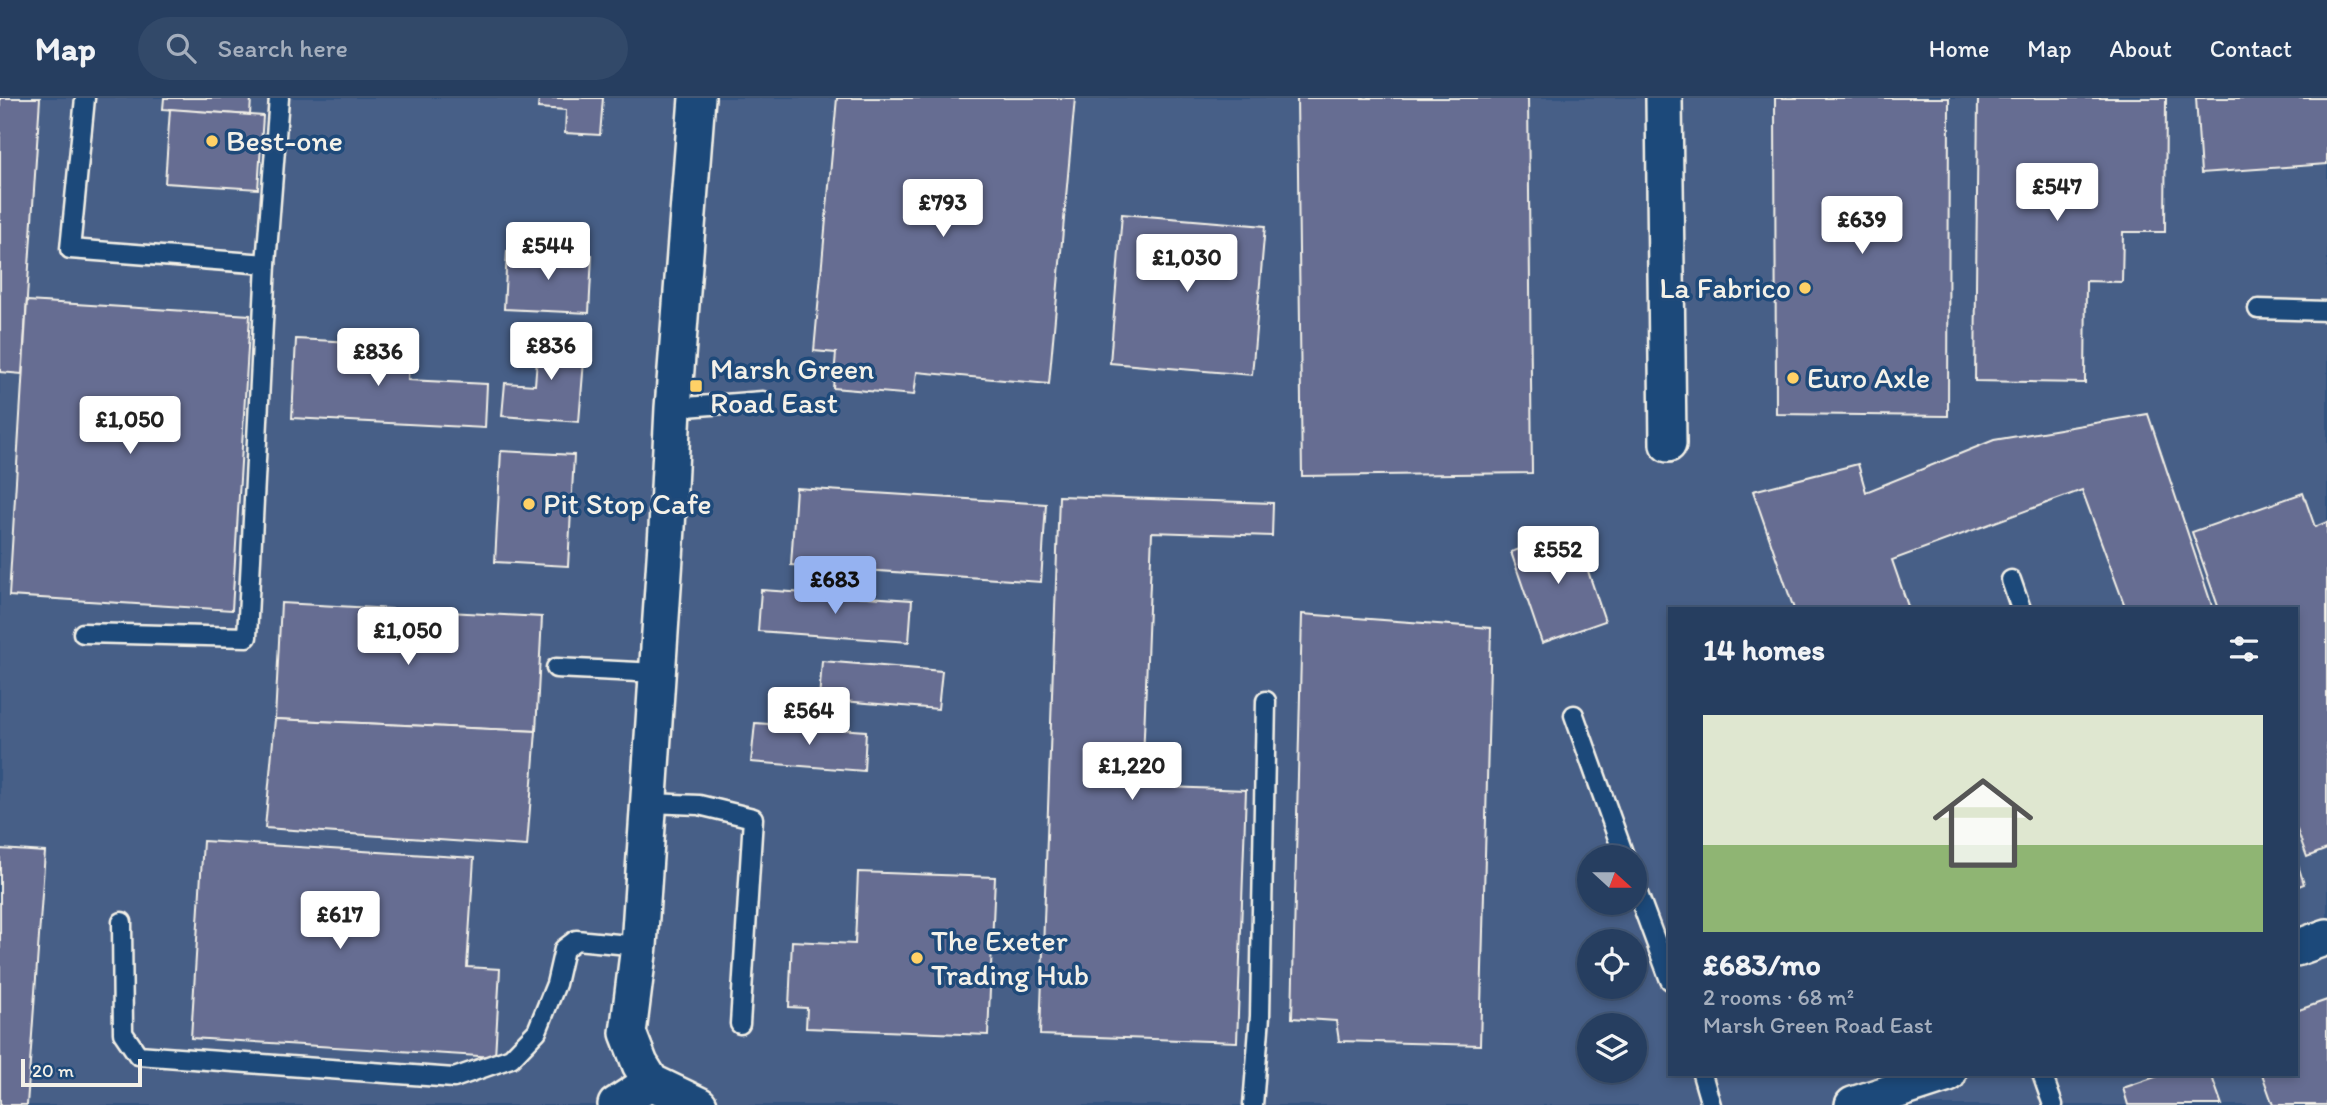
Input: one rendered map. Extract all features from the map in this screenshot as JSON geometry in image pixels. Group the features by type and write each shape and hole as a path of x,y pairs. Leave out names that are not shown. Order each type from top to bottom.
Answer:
{"street":[{"path":"697,98 673,408 639,947 628,1033 640,1064 651,1082 699,1105"},
{"path":"1664,98 1668,444"},
{"path":"2298,947 2327,937"},
{"path":"1853,1105 1942,1076"},
{"path":"616,1105 651,1082"}],"lane":[{"path":"85,98 70,249 266,264"},
{"path":"83,633 247,637 266,264 279,98"},
{"path":"2258,309 2327,310"},
{"path":"673,408 763,401"},
{"path":"2011,580 2020,607"},
{"path":"556,668 657,673"},
{"path":"1253,1105 1261,1016 1266,701"},
{"path":"1574,715 1620,845"},
{"path":"649,803 699,805 753,818 740,1024"},
{"path":"1646,915 1668,976"},
{"path":"122,922 123,1033 138,1055 454,1078 511,1058 537,1031 556,984 564,949 576,940 639,947"},
{"path":"1703,1076 1711,1105"},
{"path":"2043,1076 2053,1105"}],"shaded area":[{"path":"0,98 2327,98 2327,1105 0,1105"}],"building":[{"path":"0,98 40,98 22,374 0,372"},
{"path":"164,98 251,98 250,115 163,109"},
{"path":"539,98 603,98 600,135 565,133 566,110 538,108"},
{"path":"837,98 1075,98 1049,384 917,372 914,395 833,388 836,353 814,351"},
{"path":"1297,98 1528,98 1532,473 1302,476"},
{"path":"1775,98 1949,98 1948,416 1776,414"},
{"path":"1978,98 2166,98 2165,232 2123,232 2122,282 2086,281 2085,383 1975,381"},
{"path":"2196,98 2327,98 2327,164 2201,173"},
{"path":"170,109 263,116 258,189 165,183"},
{"path":"1122,214 1265,226 1252,375 1110,363"},
{"path":"507,251 592,255 589,313 504,309"},
{"path":"27,301 250,315 232,610 9,596"},
{"path":"539,333 586,336 579,422 502,416 505,383 535,385"},
{"path":"296,339 410,345 408,380 487,384 485,428 292,418"},
{"path":"2148,414 2212,607 2125,607 2082,490 1892,560 1908,607 1793,607 1753,491 1858,464 1866,492 1994,440"},
{"path":"501,451 574,455 568,566 495,562"},
{"path":"796,488 1046,504 1041,582 791,565"},
{"path":"2303,493 2315,527 2327,522 2327,849 2307,857 2298,832 2298,607 2218,607 2192,532"},
{"path":"1059,496 1273,503 1272,536 1152,532 1142,786 1246,790 1237,1042 1040,1035"},
{"path":"1574,530 1605,621 1542,643 1511,552"},
{"path":"761,590 912,600 909,642 758,631"},
{"path":"281,603 542,617 536,731 275,719"},
{"path":"1302,614 1491,628 1480,1045 1339,1041 1336,1021 1292,1018"},
{"path":"822,661 942,671 938,709 819,699"},
{"path":"275,719 536,731 527,846 265,828"},
{"path":"755,723 866,731 864,771 751,762"},
{"path":"203,841 474,858 467,967 500,969 495,1057 191,1038"},
{"path":"0,849 45,852 27,1105 0,1105"},
{"path":"2298,865 2304,884 2298,886"},
{"path":"858,872 995,877 988,1035 806,1028 807,1008 789,1007 792,941 855,944"},
{"path":"2327,1000 2327,1105 2273,1105 2263,1076 2298,1076 2298,1010"},
{"path":"2158,1076 2212,1076 2222,1105 2128,1105 2123,1088"}],"place":[{"name":"Best-one","path":"212,141"},
{"name":"La Fabrico","path":"1805,288"},
{"name":"Euro Axle","path":"1793,378"},
{"name":"Marsh Green Road East","path":"696,386"},
{"name":"Pit Stop Cafe","path":"529,504"},
{"name":"The Exeter Trading Hub","path":"917,958"}]}
